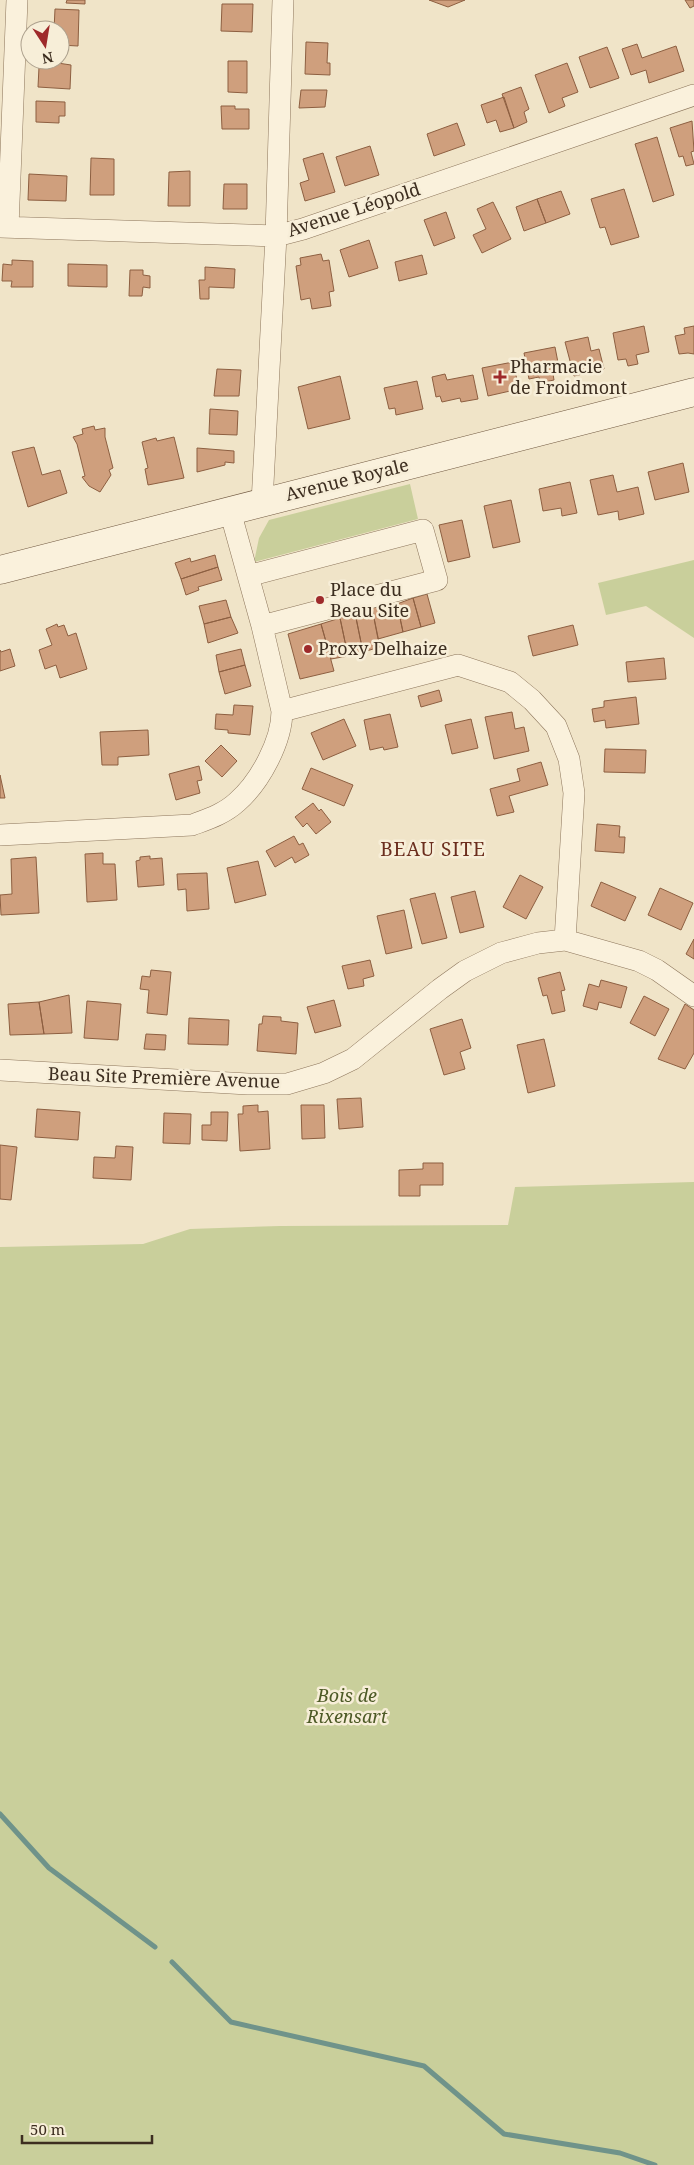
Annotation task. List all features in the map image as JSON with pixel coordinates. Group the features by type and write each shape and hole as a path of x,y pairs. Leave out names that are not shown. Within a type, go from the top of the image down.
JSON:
{"street":[{"path":"4,227 18,0"},
{"path":"262,503 276,236 283,0"},
{"name":"Avenue Léopold","path":"4,227 276,236 312,226 694,95"},
{"name":"Avenue Royale","path":"0,570 694,392"},
{"path":"0,836 174,827 192,824 218,815 237,802 259,778 272,752 282,720 282,711 262,626 230,511"},
{"path":"248,576 423,530 437,580 262,626"},
{"path":"282,711 458,665 510,682 532,700 556,726 569,759 574,793 565,940"},
{"name":"Beau Site Première Avenue","path":"0,1070 248,1084 287,1084 324,1073 353,1059 440,989 501,952 538,943 565,940 639,961 657,970 694,996"}],"green space":[{"path":"410,484 418,519 254,562 259,538 269,520"},
{"path":"694,560 694,638 646,606 606,615 598,583"},
{"name":"Bois de Rixensart","path":"694,1182 694,2165 0,2165 0,1247 143,1244 190,1229 280,1226 508,1225 515,1187"}],"building":[{"path":"67,0 85,0 85,4 66,3"},
{"path":"429,0 465,0 448,7"},
{"path":"685,0 694,0 694,6 690,8"},
{"path":"222,4 253,4 252,32 221,31"},
{"path":"55,9 79,10 78,46 70,46 70,20 54,20"},
{"path":"306,42 328,43 327,63 330,63 330,75 305,74"},
{"path":"637,44 642,58 676,46 684,71 649,83 646,70 631,75 622,49"},
{"path":"607,47 619,78 590,88 579,57"},
{"path":"228,61 247,61 247,93 228,92"},
{"path":"567,63 578,92 562,98 565,106 549,113 535,75"},
{"path":"71,65 70,89 38,87 39,70 70,70"},
{"path":"521,87 529,109 524,112 527,122 514,128 502,94"},
{"path":"301,90 327,90 325,107 299,108"},
{"path":"504,97 514,128 500,132 496,120 487,123 481,105"},
{"path":"36,101 65,102 65,116 59,116 59,123 36,122"},
{"path":"221,106 249,109 249,129 222,129"},
{"path":"692,121 694,151 691,152 694,164 686,166 683,156 679,157 670,128"},
{"path":"457,123 465,145 434,156 427,134"},
{"path":"657,137 674,195 653,202 635,144"},
{"path":"370,146 379,175 345,186 336,157"},
{"path":"323,153 335,192 305,201 300,183 309,180 303,159"},
{"path":"91,158 114,159 114,195 90,195"},
{"path":"190,171 190,206 168,206 169,172"},
{"path":"29,174 67,176 66,201 28,200"},
{"path":"224,184 247,184 247,209 223,209"},
{"path":"624,189 639,237 611,245 605,227 600,228 591,199"},
{"path":"561,191 570,214 546,223 537,199"},
{"path":"537,199 546,223 524,231 516,207"},
{"path":"493,202 511,239 482,253 473,235 486,229 477,209"},
{"path":"446,212 455,238 434,246 424,220"},
{"path":"369,240 378,268 349,277 340,250"},
{"path":"321,254 323,261 329,260 334,291 329,292 331,306 312,309 310,298 301,300 296,266 301,265 300,258"},
{"path":"422,255 427,274 399,281 395,262"},
{"path":"12,260 33,261 33,287 11,287 12,281 2,281 3,264 12,265"},
{"path":"68,264 107,265 107,287 68,286"},
{"path":"205,267 235,269 234,288 209,287 209,299 200,299 199,280 205,280"},
{"path":"130,270 143,270 143,275 150,276 150,288 143,287 142,296 129,296"},
{"path":"644,326 649,352 636,355 638,364 628,366 626,359 618,360 613,333"},
{"path":"694,326 694,354 679,354 675,336 685,334 684,328"},
{"path":"588,337 591,351 599,349 604,369 574,376 565,342"},
{"path":"555,347 560,373 553,374 554,380 540,383 539,377 529,379 524,353"},
{"path":"513,362 519,389 488,396 482,368"},
{"path":"217,369 241,370 239,396 214,396"},
{"path":"445,374 447,380 473,375 478,399 461,402 460,398 442,402 440,396 436,397 432,377"},
{"path":"340,376 350,419 308,429 298,387"},
{"path":"417,381 423,409 396,415 395,408 389,409 384,388"},
{"path":"210,409 238,411 237,435 209,434"},
{"path":"94,426 95,430 105,428 105,437 113,468 109,470 111,475 100,492 89,486 82,477 85,476 77,444 73,437 83,434 82,429"},
{"path":"174,437 184,478 148,485 145,469 148,468 142,442 156,438 157,441"},
{"path":"34,447 42,475 60,470 67,493 28,507 12,452"},
{"path":"197,448 234,451 234,463 225,462 225,465 197,472"},
{"path":"683,463 689,492 655,500 648,472"},
{"path":"613,475 617,492 638,487 644,514 619,520 618,511 598,515 590,480"},
{"path":"570,482 577,513 562,516 561,508 543,511 539,489"},
{"path":"511,500 520,542 493,548 484,506"},
{"path":"462,520 470,557 448,562 439,525"},
{"path":"215,555 218,567 181,579 175,563 190,558 191,562"},
{"path":"218,567 222,580 198,587 199,590 186,595 181,579"},
{"path":"427,594 435,623 421,627 413,598"},
{"path":"413,598 421,627 403,632 397,604"},
{"path":"226,600 231,617 204,624 199,606"},
{"path":"397,604 403,632 378,639 372,608"},
{"path":"372,608 380,647 363,652 355,613"},
{"path":"355,613 363,652 348,656 340,618"},
{"path":"231,617 238,633 208,643 204,624"},
{"path":"340,618 348,656 331,659 321,624"},
{"path":"57,624 58,627 64,625 68,636 76,633 87,669 60,678 56,665 45,669 39,650 52,645 46,629"},
{"path":"321,624 334,671 300,679 288,634"},
{"path":"573,625 578,645 533,656 528,636"},
{"path":"10,649 15,666 0,671 0,650 1,652"},
{"path":"241,649 245,665 219,672 216,655"},
{"path":"664,658 666,679 628,682 626,662"},
{"path":"245,665 251,686 225,694 219,672"},
{"path":"439,690 442,701 421,707 418,696"},
{"path":"636,697 639,724 606,728 605,720 594,722 592,709 604,707 604,701"},
{"path":"234,705 253,706 250,735 228,733 228,730 215,729 216,714 233,715"},
{"path":"512,712 515,729 524,727 529,751 494,759 485,717"},
{"path":"390,714 398,747 384,750 383,747 370,750 364,720"},
{"path":"344,719 356,746 323,760 311,733"},
{"path":"471,719 478,748 452,754 445,725"},
{"path":"148,730 149,755 118,757 118,765 102,765 100,732"},
{"path":"221,745 237,761 222,777 205,761"},
{"path":"605,749 646,750 645,773 604,772"},
{"path":"541,762 548,785 509,796 514,812 497,816 490,789 520,781 517,769"},
{"path":"199,766 202,780 197,781 200,793 176,800 169,774"},
{"path":"311,768 353,785 344,806 302,789"},
{"path":"0,775 5,798 0,798"},
{"path":"313,803 319,811 321,809 331,822 316,834 307,823 303,827 295,817"},
{"path":"597,824 620,826 619,837 625,837 624,853 595,851"},
{"path":"294,836 299,845 303,843 309,855 295,863 292,857 275,867 266,851"},
{"path":"103,853 103,864 115,864 117,900 87,902 85,854"},
{"path":"150,856 150,859 162,858 164,885 138,887 136,861 140,860 140,857"},
{"path":"36,857 39,913 1,915 0,895 12,894 11,859"},
{"path":"258,861 266,895 235,903 227,868"},
{"path":"207,873 209,909 187,911 186,889 178,890 177,874"},
{"path":"520,875 543,887 526,919 503,907"},
{"path":"601,882 636,897 625,921 591,906"},
{"path":"660,888 693,903 681,930 648,915"},
{"path":"475,891 484,927 460,933 451,897"},
{"path":"435,893 447,938 422,944 410,899"},
{"path":"404,910 412,948 386,954 377,916"},
{"path":"694,939 694,959 686,954"},
{"path":"370,960 374,976 363,979 364,986 348,989 342,966"},
{"path":"151,970 171,972 167,1015 147,1013 149,990 140,989 142,976 150,977"},
{"path":"560,972 565,990 561,991 565,1011 552,1014 547,995 543,996 538,978"},
{"path":"601,980 627,987 621,1008 599,1002 597,1010 583,1006 589,984 599,987"},
{"path":"69,995 72,1033 44,1034 39,1002"},
{"path":"644,996 669,1009 655,1036 630,1023"},
{"path":"334,1000 341,1026 315,1033 307,1007"},
{"path":"87,1001 121,1004 118,1040 84,1038"},
{"path":"39,1002 44,1034 10,1035 8,1004"},
{"path":"685,1004 694,1010 694,1053 685,1069 658,1059"},
{"path":"263,1016 281,1017 281,1021 298,1023 296,1054 257,1051 259,1024 262,1024"},
{"path":"189,1018 229,1020 228,1045 188,1044"},
{"path":"462,1019 471,1048 460,1052 465,1069 444,1075 430,1029"},
{"path":"146,1034 166,1035 165,1050 144,1049"},
{"path":"544,1039 555,1086 528,1093 517,1045"},
{"path":"361,1098 363,1127 339,1129 337,1099"},
{"path":"258,1105 258,1112 268,1111 270,1149 240,1151 238,1114 243,1114 243,1106"},
{"path":"301,1105 324,1105 325,1138 302,1139"},
{"path":"37,1109 80,1112 78,1140 35,1137"},
{"path":"211,1112 228,1112 227,1141 202,1140 202,1125 211,1125"},
{"path":"164,1113 191,1114 190,1144 163,1143"},
{"path":"0,1145 17,1147 11,1200 0,1199"},
{"path":"116,1146 133,1147 131,1180 93,1178 94,1157 115,1158"},
{"path":"423,1163 443,1163 443,1185 420,1185 420,1196 399,1196 399,1170 423,1169"}],"waterway":[{"path":"0,1814 49,1868 155,1947"},
{"path":"172,1962 231,2022 424,2066 504,2134 620,2153 655,2165"}],"place":[{"name":"Pharmacie de Froidmont","path":"500,377"},
{"name":"Place du Beau Site","path":"320,600"},
{"name":"Proxy Delhaize","path":"308,649"}],"district":[{"name":"BEAU SITE","path":"433,849"}]}
